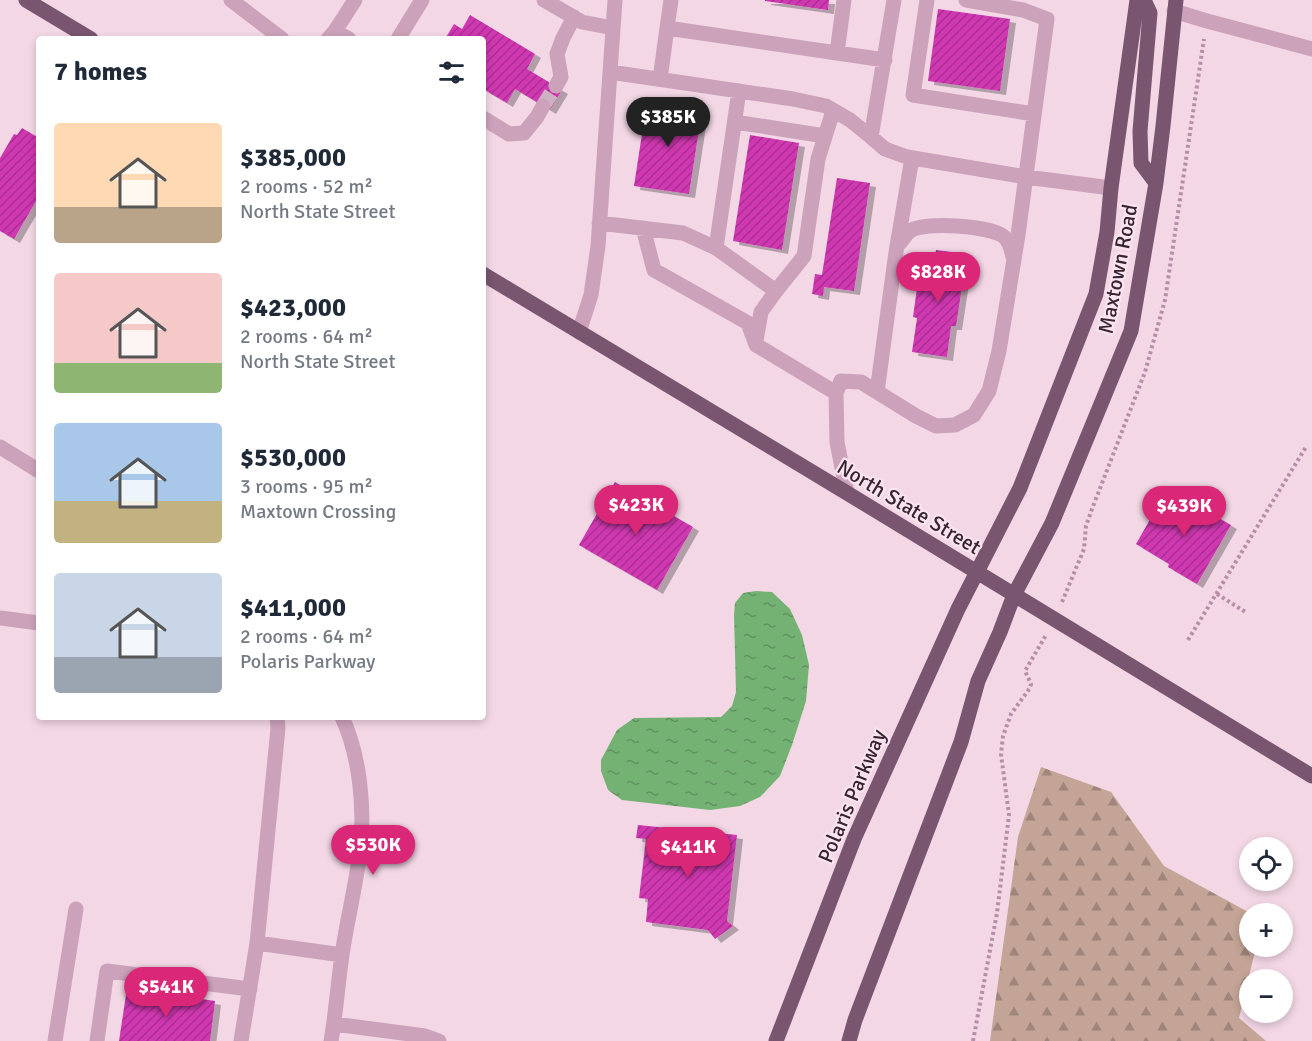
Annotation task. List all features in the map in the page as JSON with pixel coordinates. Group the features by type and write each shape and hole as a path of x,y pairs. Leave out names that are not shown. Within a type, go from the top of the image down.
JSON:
{"main road":[{"path":"26,0 86,36"},
{"name":"Maxtown Road","path":"977,573 1020,488 1096,294 1107,232 1137,0"},
{"path":"1144,0 1150,14 1140,131 1141,163 1156,183"},
{"name":"Maxtown Road","path":"1014,595 1052,523 1131,331 1156,183 1173,4"},
{"name":"North State Street","path":"486,276 1312,776"},
{"name":"Polaris Parkway","path":"776,1041 854,839 958,609 977,573"},
{"path":"849,1041 961,742 978,681 1014,595"}],"street":[{"path":"231,0 278,36"},
{"path":"331,35 355,0"},
{"path":"400,36 422,0"},
{"path":"544,0 582,22 613,28"},
{"path":"579,332 591,296 598,246 615,0"},
{"path":"660,79 671,0"},
{"path":"837,52 844,0"},
{"path":"871,138 894,0"},
{"path":"927,0 913,95 1034,114"},
{"path":"847,493 837,442 836,393 841,381 861,382 936,426 955,425 974,415 989,391 999,351 1026,177 1047,19 1023,9 966,0"},
{"path":"1173,4 1207,21 1312,49"},
{"path":"556,86 561,77 557,54 574,17"},
{"path":"667,28 885,60"},
{"path":"610,72 826,106 850,120 885,149 912,158 1111,188"},
{"path":"716,248 739,91"},
{"path":"486,120 508,134 524,133 543,106"},
{"path":"756,345 761,312 804,256 818,159 833,111"},
{"path":"735,122 825,136"},
{"path":"877,392 912,158"},
{"path":"599,223 683,233 716,248 776,291"},
{"path":"897,247 911,231 930,225 981,229 1002,235 1010,243 1014,260"},
{"path":"643,228 654,270 748,323 756,345 836,393"},
{"path":"0,447 36,469"},
{"path":"0,618 36,623"},
{"path":"241,1041 257,943 277,720"},
{"path":"332,1041 342,955 360,850 361,808 358,771 349,733 343,720"},
{"path":"55,1041 76,909"},
{"path":"257,943 342,955"},
{"path":"97,1041 107,971 250,989"},
{"path":"334,1024 425,1036 439,1041"}],"path":[{"path":"1188,640 1306,447"},
{"path":"1217,594 1247,613"},
{"path":"973,1041 997,913 1009,815 1001,744 1011,714 1030,688 1031,684 1025,671 1055,620"}],"green space":[{"path":"1041,767 1111,792 1164,866 1239,907 1239,957 1254,957 1251,969 1239,969 1239,1023 1245,1023 1266,1041 990,1041 1018,837"}],"water":[{"path":"772,592 790,609 802,635 809,665 806,701 780,776 760,797 740,806 710,810 622,800 608,790 601,771 601,760 617,730 634,718 721,717 732,706 736,692 735,603 743,593"}],"building":[{"path":"765,0 829,0 828,10"},
{"path":"938,9 1010,19 1000,91 928,81"},
{"path":"470,15 535,54 527,69 562,90 550,110 515,89 507,103 486,91 486,36 447,36 454,24 462,29"},
{"path":"647,101 702,110 689,194 634,186"},
{"path":"22,128 36,136 36,201 14,239 0,231 0,158 14,134 17,135"},
{"path":"750,135 799,143 782,250 733,241"},
{"path":"837,178 870,183 854,291 824,287 823,296 812,294 815,274 822,275"},
{"path":"936,250 967,254 956,326 951,326 947,357 912,352 917,318 913,317 920,266 933,267"},
{"path":"615,482 693,527 657,590 579,545"},
{"path":"1177,494 1231,525 1197,584 1136,544 1160,502 1169,508"},
{"path":"638,825 737,835 727,921 733,926 715,939 708,930 646,922 648,899 639,898 646,839 636,838"},
{"path":"127,988 215,1001 210,1041 119,1041"}],"tunnel":[{"path":"543,106 556,86"}]}
